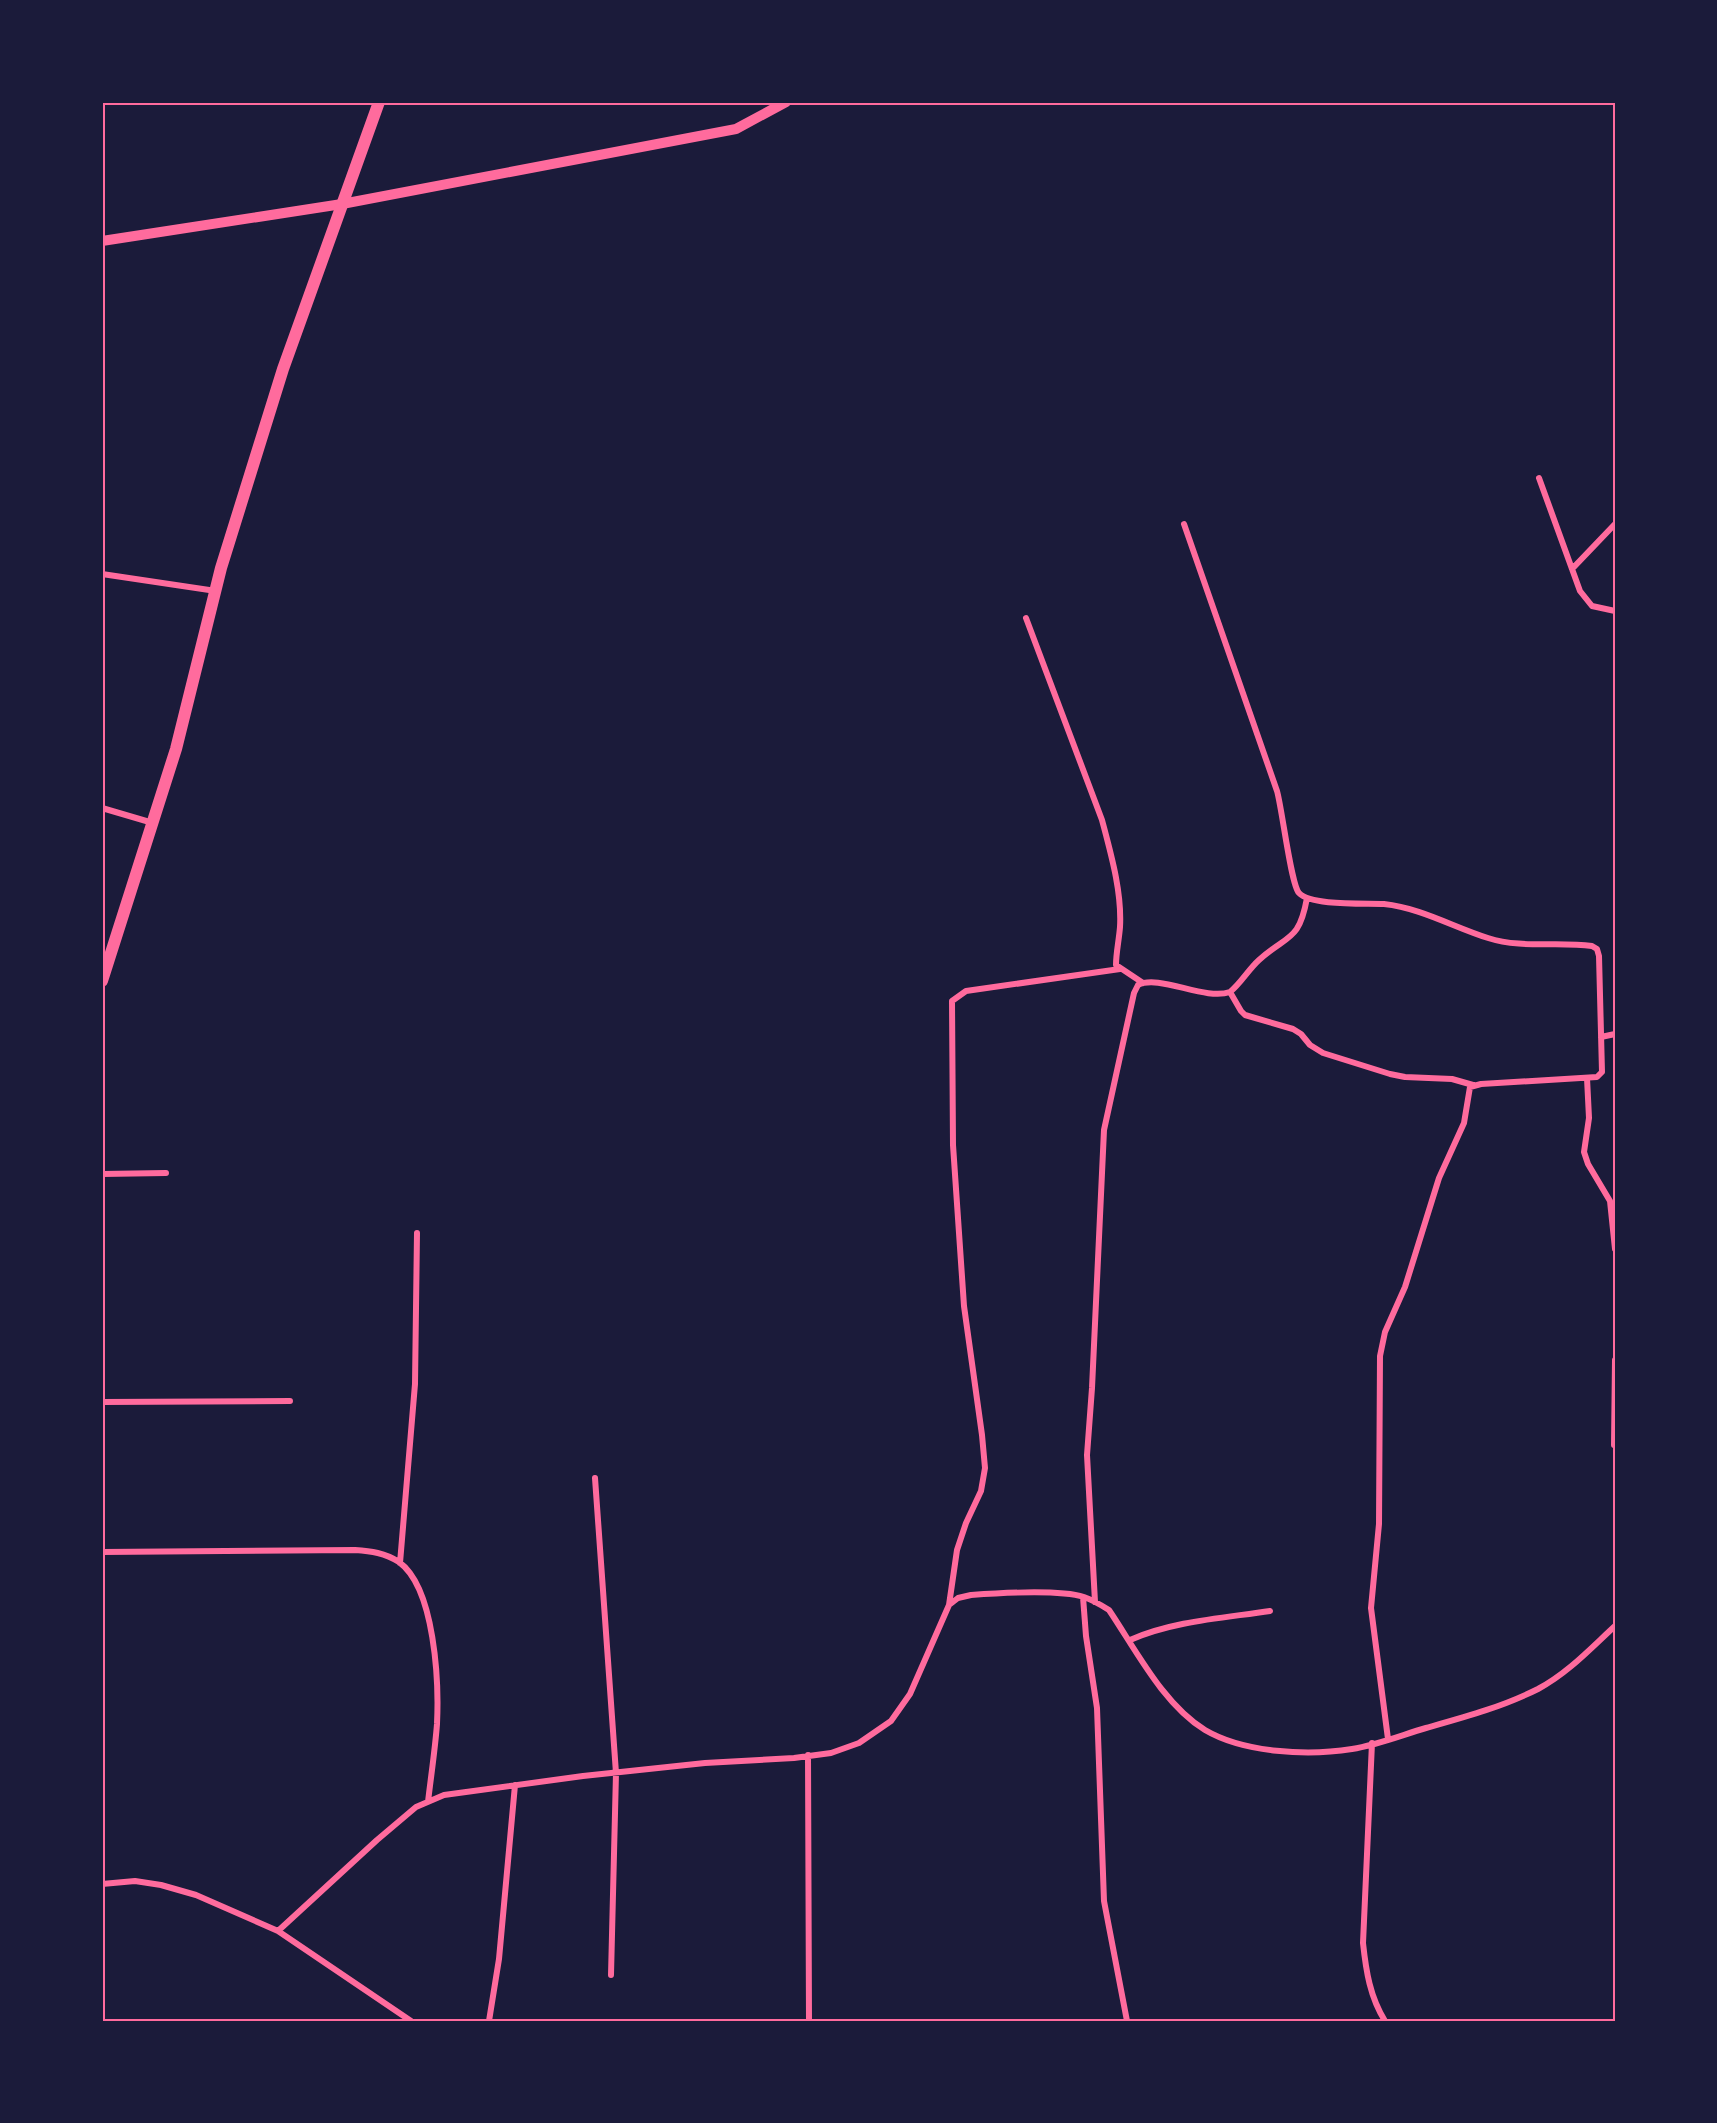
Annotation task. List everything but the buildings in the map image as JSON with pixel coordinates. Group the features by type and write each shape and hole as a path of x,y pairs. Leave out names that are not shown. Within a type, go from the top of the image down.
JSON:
{"main road":[{"path":"103,978 176,749 216,591 283,369 379,102"}],"street":[{"path":"102,241 342,204 736,129 786,102"},
{"path":"1539,478 1586,600 1592,606 1615,611"},
{"path":"1184,524 1277,791 1296,888 1300,894 1307,898 1387,904 1410,909 1489,939 1513,943 1595,947 1599,956 1602,1072 1599,1076 1587,1078 1473,1085 1452,1079 1398,1076 1323,1053 1310,1045 1293,1029 1245,1016 1230,992"},
{"path":"1572,568 1615,524"},
{"path":"102,574 216,591"},
{"path":"1026,618 1102,820 1107,839 1119,909 1120,927 1116,964 1143,983"},
{"path":"102,808 153,823"},
{"path":"1095,1602 1087,1455 1104,1130 1134,993 1138,986 1149,982 1215,994 1230,992 1259,960 1296,932 1304,915 1307,898"},
{"path":"278,1931 377,1840 417,1808 444,1795 616,1773 831,1753 859,1743 891,1721 910,1694 949,1605 957,1550 966,1523 981,1491 985,1468 963,1306 953,1145 952,1001 966,991 1120,969"},
{"path":"1601,1037 1615,1034"},
{"path":"1587,1078 1589,1118 1584,1152 1588,1164 1610,1201 1615,1249"},
{"path":"1389,1739 1371,1608 1379,1524 1380,1356 1385,1332 1405,1287 1439,1178 1464,1123 1468,1090 1473,1085"},
{"path":"102,1174 166,1173"},
{"path":"400,1563 415,1384 417,1233"},
{"path":"1614,1445 1615,1360"},
{"path":"102,1402 290,1401"},
{"path":"595,1478 616,1773 611,1974"},
{"path":"102,1552 355,1550 374,1551 400,1563 411,1574 422,1592 431,1629 437,1704 428,1802"},
{"path":"949,1605 958,1598 970,1595 1043,1594 1083,1597 1095,1602 1109,1610 1164,1691 1184,1714 1205,1730 1254,1747 1298,1752 1352,1749 1484,1712 1539,1688 1572,1666 1615,1626"},
{"path":"1083,1597 1086,1636 1097,1708 1104,1901 1127,2021"},
{"path":"1130,1640 1168,1627 1270,1611"},
{"path":"1372,1743 1364,1943 1366,1972 1372,1995 1385,2021"},
{"path":"808,1755 809,2021"},
{"path":"489,2021 499,1959 515,1785"},
{"path":"102,1884 135,1881 160,1885 196,1895 278,1931 411,2021"}]}
